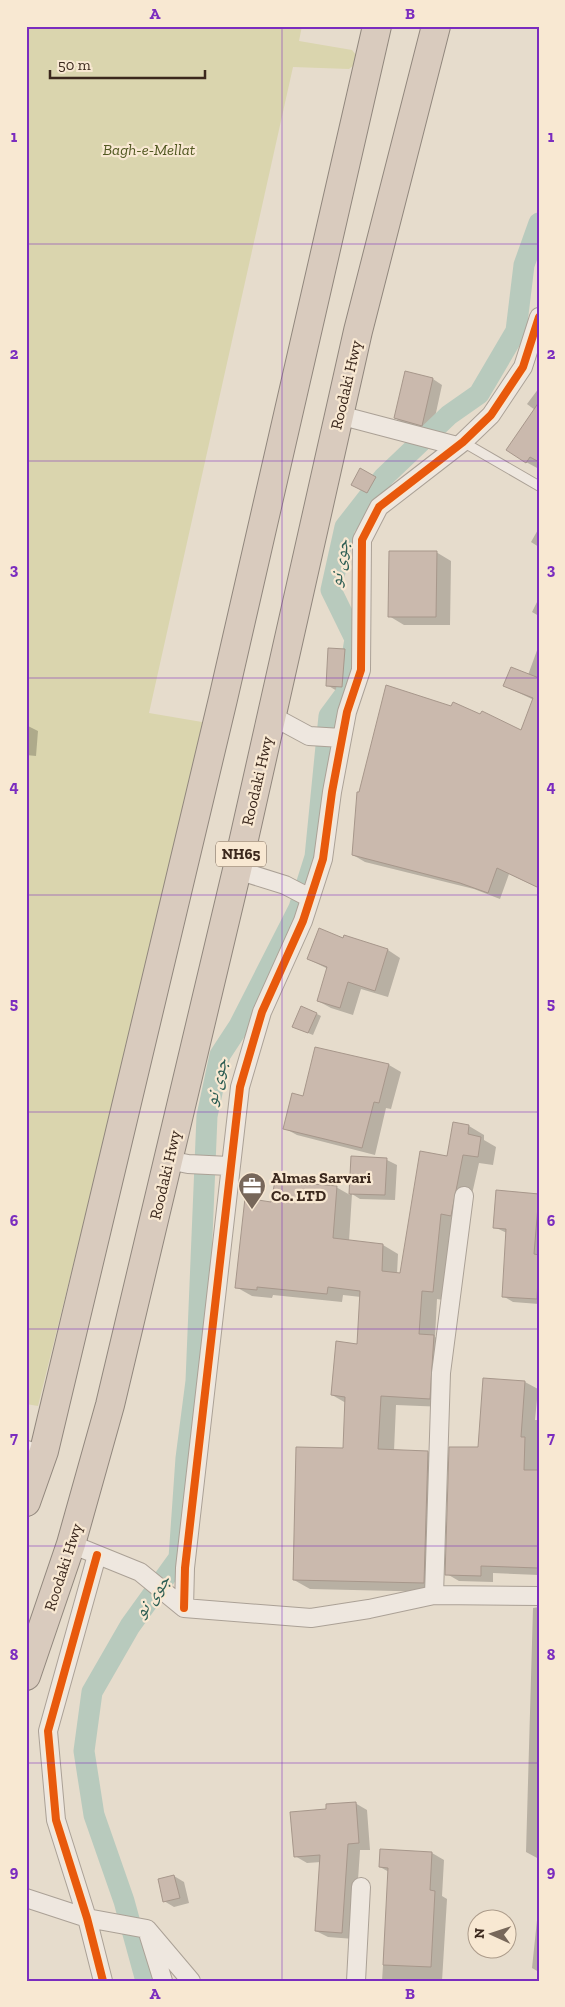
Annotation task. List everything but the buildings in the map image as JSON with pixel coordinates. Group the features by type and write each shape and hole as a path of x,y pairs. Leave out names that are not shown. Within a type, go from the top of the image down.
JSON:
{"highway":[{"path":"26,1502 35,1448 221,708 377,26"},
{"name":"Roodaki Hwy","path":"26,1676 71,1544 178,1162 237,870 358,331 436,26"}],"street":[{"path":"184,1608 185,1568 221,1166 240,1087 262,1012 303,921 308,897 324,859 336,738 361,670 362,540 379,507 460,444 491,414 523,367 539,317"},
{"path":"339,415 436,442 460,444"},
{"path":"272,716 309,736 336,738"},
{"path":"237,870 285,885 308,897"},
{"path":"178,1162 221,1166"},
{"path":"434,1595 441,1373 464,1196"},
{"path":"71,1544 140,1572 184,1608 311,1618 369,1609 434,1595 539,1596"},
{"path":"97,1555 48,1731 56,1820 87,1918 103,1981"},
{"path":"356,1981 361,1887"},
{"path":"26,1898 87,1918 147,1929 191,1981"},
{"path":"147,1929 163,1981"}],"lane":[{"path":"460,444 539,486"}],"green space":[{"name":"Bagh-e-Mellat","path":"26,26 302,26 299,41 352,50 360,60 349,69 293,67 149,713 208,723 38,1406 26,1404"}],"waterway":[{"name":"جوی نو","path":"146,1981 124,1901 94,1815 84,1751 92,1692 130,1626 179,1558 186,1458 196,1381 207,1116 220,1055 239,1026 299,908 315,857 329,716 346,693 355,639 331,590 345,527 384,477 449,415 479,394 516,331 524,265 539,223"}],"cycle path":[{"path":"184,1608 185,1568 240,1087 262,1012 303,921 323,859 332,792 347,712 361,670 362,540 379,507 463,442 491,415 523,367 539,317"},
{"path":"97,1555 48,1731 56,1820 87,1918 103,1981"}],"place":[{"name":"Almas Sarvari Co. LTD","path":"252,1210"}]}
